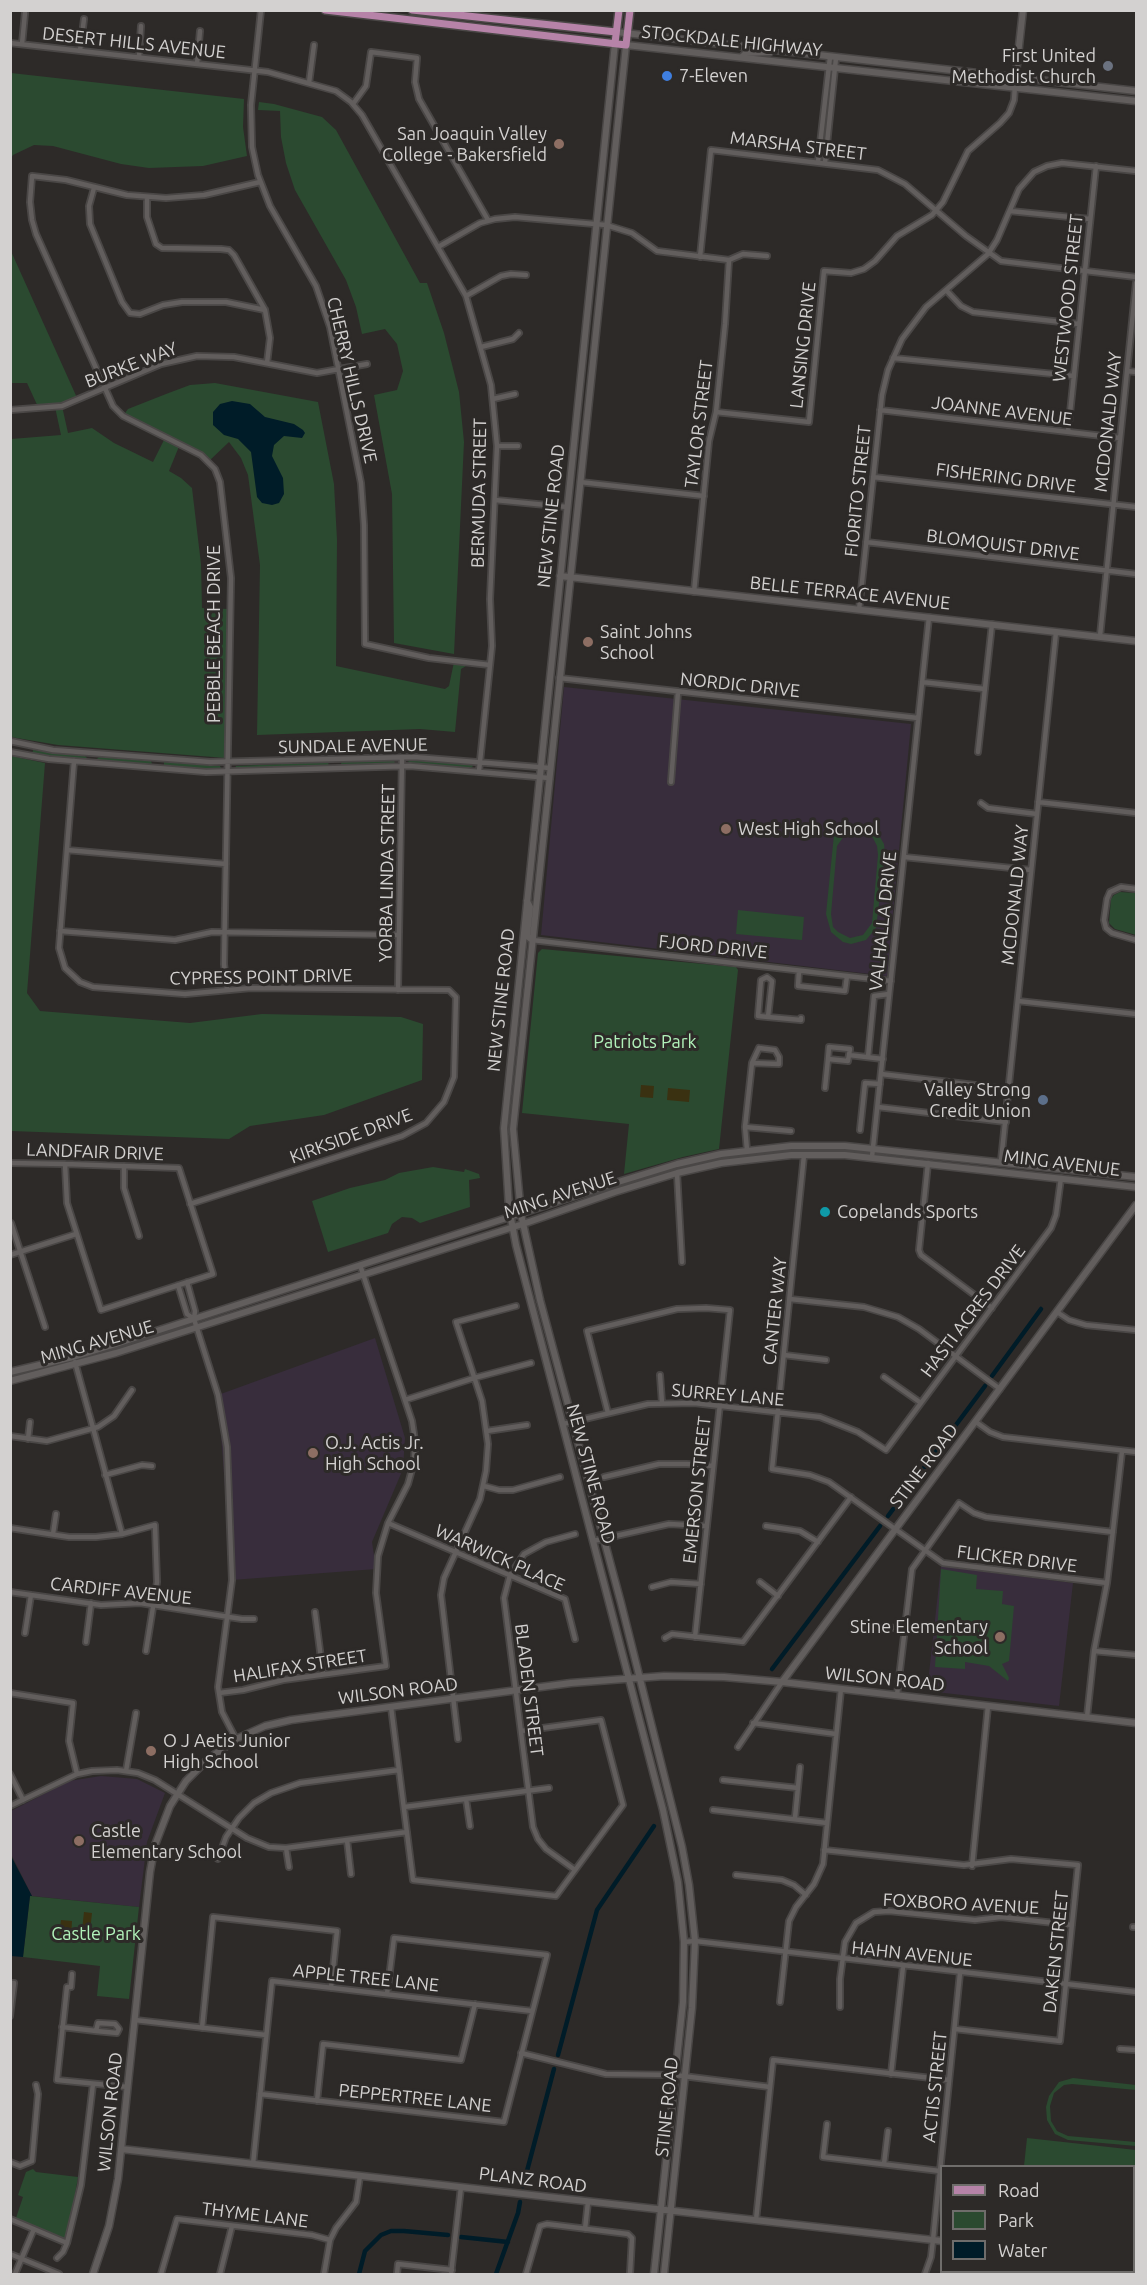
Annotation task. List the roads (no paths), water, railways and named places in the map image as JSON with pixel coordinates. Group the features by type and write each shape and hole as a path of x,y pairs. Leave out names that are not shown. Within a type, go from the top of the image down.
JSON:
{"main road":[{"name":"STOCKDALE HIGHWAY","path":"326,10 832,67 1137,91"},
{"name":"STOCKDALE HIGHWAY","path":"412,10 833,57 1137,100"},
{"path":"615,43 619,10"},
{"path":"626,45 630,10"},
{"path":"1015,82 1023,10"},
{"name":"NEW STINE ROAD","path":"615,43 504,1115 505,1154 513,1227 671,1845 678,1882 684,1942"},
{"name":"NEW STINE ROAD","path":"626,45 513,1116 516,1171 523,1224 540,1300 604,1539 682,1847 695,1941"},
{"path":"742,57 746,53 768,53 773,50"},
{"path":"606,126 617,128"},
{"name":"BELLE TERRACE AVENUE","path":"560,576 1137,641"},
{"path":"527,900 530,907 527,936 532,940"},
{"path":"522,946 526,951 526,966 529,973"},
{"path":"775,1156 795,1151 801,1146"},
{"name":"MING AVENUE","path":"10,1372 73,1357 661,1169 721,1154 801,1146 873,1148 1137,1177"},
{"path":"804,1155 811,1149 834,1146"},
{"path":"677,1173 682,1167 721,1154"},
{"name":"MING AVENUE","path":"10,1381 76,1365 677,1173 721,1164 775,1156 872,1157 1137,1186"},
{"path":"958,1166 991,1165 1001,1161"},
{"path":"1001,1171 1007,1167 1035,1166"},
{"name":"STINE ROAD","path":"782,1682 1137,1205"},
{"name":"WILSON ROAD","path":"93,2274 114,2203 155,1845 164,1819 178,1793 202,1764 236,1739 258,1728 284,1721 516,1690 639,1677 724,1677 782,1682 1137,1723"},
{"name":"STINE ROAD","path":"664,2274 692,2008 695,1941"},
{"name":"STINE ROAD","path":"654,2274 683,1998 684,1942"},
{"name":"PLANZ ROAD","path":"121,2149 940,2241"}],"street":[{"name":"CHERRY HILLS DRIVE","path":"261,10 251,133 260,182 270,206 319,293 330,327 363,504 364,644 429,658 490,665"},
{"path":"22,44 24,13"},
{"path":"80,51 84,20"},
{"path":"139,57 141,26"},
{"path":"197,64 200,32"},
{"name":"DESERT HILLS AVENUE","path":"10,43 255,70"},
{"path":"309,82 314,45"},
{"path":"353,104 366,86 371,52 417,58 415,82 419,99 488,220"},
{"path":"825,162 833,57"},
{"path":"818,162 832,67"},
{"name":"BERMUDA STREET","path":"255,70 309,82 336,91 353,104 466,296 493,399 497,446 490,598 492,646 479,771"},
{"path":"937,210 968,151 1009,113 1014,100 1015,82"},
{"name":"MARSHA STREET","path":"700,257 711,150 867,167 887,173 905,184 988,254 1007,263 1137,277"},
{"path":"988,254 997,240 1023,183 1040,168 1062,163 1137,171"},
{"name":"WESTWOOD STREET","path":"1068,432 1095,166"},
{"name":"PEBBLE BEACH DRIVE","path":"94,188 66,180 32,176 30,202 34,229 109,401 118,411 201,455 211,464 218,476 229,545 231,578 225,932 227,990"},
{"path":"260,182 204,195 147,197 94,188 89,206 90,224 122,302 130,313 140,314 163,305 182,303 226,302 265,309"},
{"path":"147,197 147,217 156,244 168,249 229,250 234,255 265,309 270,338 267,363"},
{"name":"LANSING DRIVE","path":"716,412 809,422 825,271 851,273 864,269 875,261 897,236 937,210"},
{"path":"1010,211 1090,219"},
{"path":"438,247 488,220 515,217 606,225 632,233 657,251 729,260 743,254 767,256"},
{"name":"FIORITO STREET","path":"859,610 880,410 885,381 893,358 917,318 988,254"},
{"name":"TAYLOR STREET","path":"694,592 710,441 716,412 729,260"},
{"path":"466,296 501,276 526,275"},
{"name":"MCDONALD WAY","path":"1100,636 1137,283"},
{"path":"946,290 961,306 973,312 1079,324"},
{"path":"481,347 513,339 519,333"},
{"name":"BURKE WAY","path":"10,410 62,406 161,364 185,357 222,355 309,372 339,370 367,364"},
{"path":"893,358 1074,376"},
{"path":"1127,371 1137,372"},
{"path":"493,399 515,394"},
{"name":"JOANNE AVENUE","path":"880,410 1120,438"},
{"path":"497,446 518,446"},
{"name":"FISHERING DRIVE","path":"873,477 1137,507"},
{"path":"580,482 704,496"},
{"path":"495,500 567,507"},
{"name":"BLOMQUIST DRIVE","path":"866,542 1137,574"},
{"name":"VALHALLA DRIVE","path":"872,1157 929,616"},
{"path":"978,752 992,624"},
{"name":"MCDONALD WAY","path":"1001,1161 1056,632"},
{"name":"NORDIC DRIVE","path":"560,678 918,718"},
{"path":"922,682 985,689"},
{"path":"671,782 678,692"},
{"name":"SUNDALE AVENUE","path":"10,741 92,753 227,763 402,757 550,768"},
{"path":"25,755 26,745"},
{"name":"SUNDALE AVENUE","path":"10,752 92,763 228,772 402,766 549,778"},
{"path":"92,753 92,763"},
{"name":"YORBA LINDA STREET","path":"398,990 402,757"},
{"path":"156,768 157,758"},
{"path":"74,761 60,931 175,940 190,939 205,933 225,932 399,936"},
{"path":"1038,802 1137,813"},
{"path":"981,803 988,808 1037,814"},
{"path":"67,850 226,864"},
{"path":"904,857 1031,870"},
{"path":"1137,889 1121,887 1110,892 1104,920 1106,928 1112,933 1137,940"},
{"name":"CYPRESS POINT DRIVE","path":"60,931 60,955 69,973 80,982 93,987 186,994 251,987 449,990 456,996"},
{"name":"FJORD DRIVE","path":"532,940 891,981"},
{"path":"767,977 768,967"},
{"path":"799,971 798,986 845,991 847,976"},
{"path":"767,977 772,981 768,1017"},
{"path":"767,977 761,980 758,1016 801,1020 801,1018"},
{"path":"868,1057 874,996 889,994"},
{"name":"KIRKSIDE DRIVE","path":"190,1204 402,1136 426,1123 444,1102 454,1077 456,996"},
{"path":"1018,1001 1137,1014"},
{"path":"825,1088 829,1047 850,1049 848,1062 828,1059"},
{"path":"747,1150 745,1127 752,1063 757,1050 762,1048 775,1050 780,1063 778,1065 752,1063"},
{"path":"849,1055 883,1059"},
{"path":"881,1074 1009,1089"},
{"path":"860,1130 865,1083 880,1084"},
{"path":"878,1107 1006,1122"},
{"path":"745,1127 791,1131"},
{"name":"CANTER WAY","path":"772,1470 804,1155"},
{"name":"LANDFAIR DRIVE","path":"10,1163 179,1168 190,1204"},
{"path":"928,1163 921,1255 992,1308"},
{"path":"65,1164 65,1193 101,1310 213,1274 190,1204"},
{"path":"124,1166 124,1188 139,1236"},
{"path":"677,1173 681,1262"},
{"name":"HASTI ACRES DRIVE","path":"886,1450 1051,1228 1056,1214 1061,1178"},
{"path":"11,1223 45,1327"},
{"path":"10,1255 76,1234"},
{"path":"360,1265 414,1430 414,1462 408,1484 388,1523"},
{"path":"187,1282 195,1311 194,1319 215,1384 227,1447 232,1560 219,1693 222,1712 236,1739"},
{"path":"178,1285 187,1314 194,1319"},
{"path":"790,1299 864,1307 886,1312 919,1329 1000,1389"},
{"path":"458,1739 441,1595 444,1578 475,1513 484,1486 488,1459 485,1413 456,1322 516,1306"},
{"name":"EMERSON STREET","path":"608,1413 587,1330 677,1309 730,1310 696,1637"},
{"path":"1057,1312 1069,1320 1086,1325 1137,1330"},
{"path":"784,1355 826,1360"},
{"path":"73,1357 122,1534"},
{"path":"405,1400 531,1363"},
{"path":"660,1375 662,1403"},
{"path":"884,1377 921,1403"},
{"path":"10,1436 54,1440 93,1429 109,1421 132,1390"},
{"name":"SURREY LANE","path":"562,1424 662,1403 720,1406 810,1415 833,1421 858,1432 886,1450"},
{"path":"28,1438 30,1422"},
{"path":"975,1422 1003,1437 1137,1452"},
{"path":"487,1431 527,1425"},
{"path":"1087,1717 1094,1651 1107,1583 1122,1451"},
{"path":"604,1477 658,1464 713,1466"},
{"path":"105,1475 142,1465 152,1466"},
{"name":"FLICKER DRIVE","path":"772,1470 820,1478 852,1497 936,1559 951,1565 1107,1583"},
{"path":"484,1486 499,1490 513,1490 560,1477"},
{"path":"665,1638 672,1634 743,1642 852,1497"},
{"path":"897,1695 910,1576 915,1562 959,1503 974,1513 986,1517 1113,1532"},
{"path":"53,1534 56,1514"},
{"name":"WARWICK PLACE","path":"388,1523 565,1599 575,1639"},
{"name":"HALIFAX STREET","path":"219,1693 243,1690 283,1680 386,1666 376,1581 378,1556 388,1523"},
{"path":"593,1541 669,1524 707,1526"},
{"path":"10,1528 81,1538 122,1534 155,1525 157,1582 146,1650"},
{"path":"766,1526 800,1531 818,1542"},
{"name":"BLADEN STREET","path":"575,1534 531,1549 510,1575 505,1590 533,1827 538,1839 546,1849 575,1870"},
{"path":"652,1587 678,1582 701,1584"},
{"path":"760,1582 778,1596"},
{"name":"CARDIFF AVENUE","path":"10,1592 91,1603 153,1605 254,1619"},
{"path":"26,1633 31,1595"},
{"path":"86,1642 91,1603"},
{"path":"315,1612 323,1674"},
{"path":"876,1626 904,1629"},
{"path":"1094,1651 1137,1655"},
{"name":"STINE ROAD","path":"738,1747 782,1682"},
{"path":"780,2002 792,1914 818,1878 824,1850 841,1689"},
{"path":"10,1693 73,1702 69,1741 77,1774"},
{"path":"824,1850 972,1866 988,1706"},
{"path":"391,1707 413,1880 556,1896 623,1805 601,1720 521,1731"},
{"path":"126,1771 136,1713"},
{"path":"753,1723 836,1734"},
{"path":"795,1818 800,1767"},
{"path":"10,1806 77,1774 105,1770 126,1771 155,1780 261,1845 286,1848 407,1832"},
{"path":"218,1859 231,1828 254,1803 281,1788 300,1783 399,1770"},
{"path":"10,1774 23,1800"},
{"path":"723,1780 798,1788"},
{"path":"404,1807 549,1788"},
{"path":"466,1799 470,1826"},
{"path":"713,1810 827,1823"},
{"path":"347,1840 351,1874"},
{"path":"286,1848 289,1867"},
{"name":"DAKEN STREET","path":"955,2030 1060,2041 1078,1865 1011,1859 972,1866"},
{"path":"736,1875 782,1880 806,1894"},
{"name":"FOXBORO AVENUE","path":"840,2007 845,1942 851,1929 861,1919 881,1911 975,1920 1001,1917 1072,1925"},
{"path":"202,2028 213,1917 337,1931 331,1988"},
{"name":"PEPPERTREE LANE","path":"260,2094 504,2122 547,1955 394,1938 387,1994"},
{"name":"HAHN AVENUE","path":"684,1942 695,1941 842,1960 1137,1992"},
{"path":"891,2074 903,1966"},
{"name":"ACTIS STREET","path":"941,2165 960,1973"},
{"path":"72,1974 70,1987 66,1987 57,2080 128,2087"},
{"name":"APPLE TREE LANE","path":"253,2164 272,1981 532,2011"},
{"path":"10,2016 12,1983"},
{"path":"317,2100 323,2044 461,2060 475,2004"},
{"path":"135,2020 266,2035"},
{"path":"62,2027 96,2031 117,2033 119,2029 115,2024 98,2023 96,2031"},
{"path":"1120,2049 1137,2050"},
{"path":"521,2053 606,2074 675,2075 770,2087"},
{"path":"756,2220 773,2060 949,2080"},
{"path":"57,2258 63,2253 67,2243 81,2186 93,2084"},
{"path":"10,2162 20,2166 32,2161 38,2094 36,2085"},
{"path":"826,2124 823,2157 940,2171"},
{"path":"884,2164 888,2131"},
{"name":"ACTIS STREET","path":"925,2274 931,2257 940,2171"},
{"path":"324,2274 330,2240 336,2228 356,2202 360,2176"},
{"path":"397,2274 398,2264 452,2272 461,2187"},
{"path":"585,2229 588,2202"},
{"path":"10,2219 67,2243"},
{"name":"THYME LANE","path":"161,2274 177,2219 312,2235 330,2240"},
{"path":"526,2274 540,2226 547,2224 628,2234 632,2238 630,2274"},
{"path":"220,2274 232,2226"},
{"path":"15,2274 34,2229"},
{"path":"10,2254 59,2274"}],"water":[{"path":"232,401 250,404 265,417 294,424 305,433 302,438 284,436 274,445 272,456 283,478 284,494 279,503 272,505 262,503 257,497 251,452 238,439 224,435 213,425 213,412 220,404"},
{"path":"10,1854 32,1896 30,1896 23,1957 11,1956"}],"waterway":[{"path":"992,1376 1041,1309"},
{"path":"888,1516 985,1386"},
{"path":"772,1669 880,1526"},
{"path":"558,2055 597,1910 654,1826"},
{"path":"523,2186 554,2069"},
{"path":"496,2274 520,2202"},
{"path":"359,2274 365,2251 381,2235 391,2231 448,2235"},
{"path":"461,2237 508,2242"}],"place":[{"name":"First United Methodist Church","path":"1108,66"},
{"name":"7-Eleven","path":"667,76"},
{"name":"San Joaquin Valley College - Bakersfield","path":"559,144"},
{"name":"Saint Johns School","path":"588,642"},
{"name":"West High School","path":"726,829"},
{"name":"Valley Strong Credit Union","path":"1043,1100"},
{"name":"Copelands Sports","path":"825,1212"},
{"name":"O.J. Actis Jr. High School","path":"313,1453"},
{"name":"Stine Elementary School","path":"1000,1637"},
{"name":"O J Aetis Junior High School","path":"151,1751"},
{"name":"Castle Elementary School","path":"79,1841"}],"park label":[{"name":"Patriots Park","path":"645,1042"},
{"name":"Castle Park","path":"96,1934"}]}
